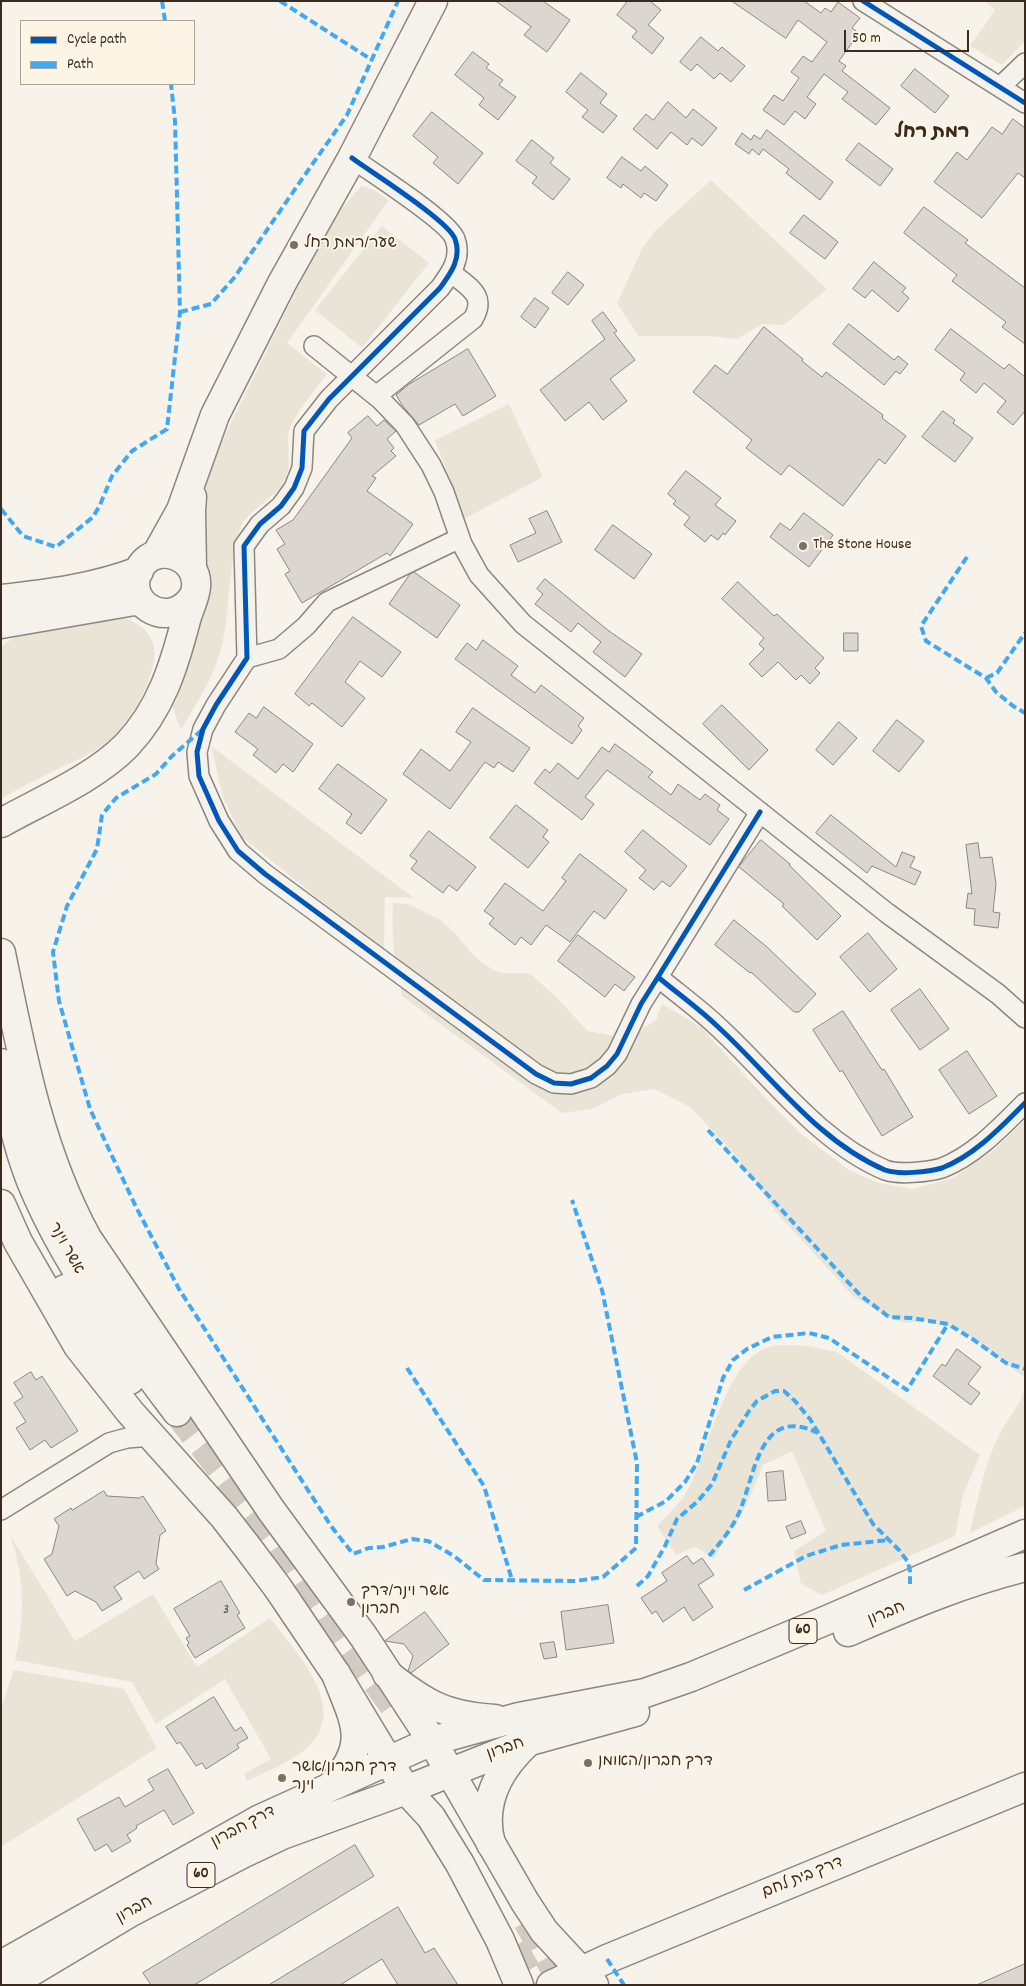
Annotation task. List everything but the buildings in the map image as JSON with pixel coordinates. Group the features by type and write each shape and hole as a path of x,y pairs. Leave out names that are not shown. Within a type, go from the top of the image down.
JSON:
{"main road":[{"path":"168,680 166,647 136,585 147,563 181,510 195,476 215,415 282,284 352,158 433,1"},
{"path":"9,818 103,766 125,747 151,715 168,680 196,587 192,568 191,511 195,476"},
{"path":"10,606 94,585 172,554 180,557 192,568"},
{"path":"10,606 147,606 172,613 180,610 193,597"},
{"path":"1,638 10,606"},
{"path":"1,953 35,1106 53,1166 72,1210 96,1252 238,1462 364,1637 432,1742 544,1931 581,1980"},
{"name":"אשר וינר","path":"1,1063 20,1148 30,1179 46,1216 65,1253 103,1312 164,1424"},
{"name":"אשר וינר","path":"1,1147 26,1217 49,1263 95,1336 164,1424"},
{"path":"1,1204 18,1242 78,1346 111,1390 164,1424 224,1517 278,1588 336,1674 406,1790 431,1817 460,1864 500,1940 519,1985"},
{"name":"חברון","path":"8,1985 131,1912 262,1844 450,1772 525,1729 645,1693 691,1677 1025,1534"},
{"name":"חברון","path":"332,1785 432,1742 525,1729 698,1693 956,1587 985,1576 1025,1566"},
{"path":"332,1785 347,1767 356,1741 353,1720 336,1674"},
{"path":"387,1674 417,1698 440,1709 478,1718 496,1719 525,1729 492,1794 487,1825 491,1844"},
{"name":"דרך חברון","path":"1,1965 232,1833 332,1785"},
{"name":"דרך בית לחם","path":"551,1985 581,1980 1025,1787"},
{"path":"500,1940 503,1985"}],"street":[{"path":"863,1 1025,103"},
{"path":"1000,86 1025,63"},
{"path":"352,158 424,209 448,229 454,237 457,246 456,260 452,273 440,288 329,399 304,431 302,468 294,488 281,506 260,524 244,546 247,658 216,705 203,729 198,752 199,776 219,821 238,851 265,874 536,1074 554,1083 571,1084 591,1078 607,1066 617,1054 641,1004 760,812"},
{"path":"376,396 473,319 479,302 473,291 452,273"},
{"path":"314,346 376,396 405,425 431,465 444,492 460,538 479,575 523,624 887,913 998,994 1025,1018"},
{"path":"247,658 279,649 306,626 327,602 460,538"},
{"path":"658,977 716,1024 812,1120 852,1153 888,1171 913,1172 941,1168 972,1151 995,1133 1025,1102"},
{"path":"1,1510 109,1443 164,1424"}],"shaded area":[{"path":"984,1 1025,1 1025,41 1002,65 970,46 995,10"},
{"path":"711,180 827,289 784,325 762,324 738,339 709,336 638,336 617,303 643,247 655,231"},
{"path":"361,186 372,189 389,200 287,343 327,374 299,412 290,428 288,435 289,465 283,483 274,494 248,516 241,526 233,556 224,634 218,660 209,681 181,730 171,703 199,629 208,574 203,547 200,503 211,463 312,259 337,214"},
{"path":"382,226 429,263 362,348 315,310"},
{"path":"509,404 543,477 464,519 435,440"},
{"path":"110,614 129,620 141,627 150,636 153,643 153,668 148,683 133,712 115,735 101,747 1,799 1,647 18,634"},
{"path":"211,746 414,898 385,897 384,952 241,836 223,797"},
{"path":"393,903 408,904 439,919 454,932 475,957 493,970 503,973 528,973 533,976 588,1031 626,1038 656,1020 662,1004 701,1027 801,1134 849,1170 879,1183 913,1189 953,1178 993,1151 1025,1120 1025,1378 963,1331 936,1324 932,1320 908,1323 889,1318 853,1296 777,1213 733,1152 690,1107 655,1089 622,1094 592,1109 562,1113 402,996 394,950"},
{"path":"783,1345 807,1346 837,1352 980,1455 963,1495 955,1536 822,1595 801,1584 794,1551 826,1531 792,1451 763,1465 746,1506 714,1558 695,1547 676,1555 657,1526 677,1505 687,1491 719,1410 740,1370 753,1356 769,1347"},
{"path":"1025,1387 1025,1506 970,1533 989,1459 999,1435 1017,1406"},
{"path":"10,1535 75,1641 153,1594 197,1667 270,1618 306,1666 316,1684 322,1702 323,1719 317,1736 296,1756 247,1781 244,1774 271,1759 225,1679 156,1724 132,1682 15,1660 21,1628 22,1597 19,1566"},
{"path":"14,1670 124,1689 157,1748 1,1847 1,1708"}],"tunnel":[{"path":"177,1412 275,1540 395,1708"},
{"path":"527,1921 564,1985"},
{"path":"513,1947 535,1985"}],"marked path":[{"path":"162,1 165,20"},
{"path":"280,1 372,60"},
{"path":"180,312 211,304 234,278 347,115 398,1"},
{"path":"1,509 23,536 56,547 93,517 112,476 132,451 167,429 180,312 175,121 171,85"},
{"path":"967,557 921,626 926,641 986,678 996,692 1025,713"},
{"path":"986,678 997,673 1025,633"},
{"path":"202,730 172,756 156,774 116,798 102,815 97,849 67,906 53,952 59,1001 90,1109 136,1207 179,1289 331,1526 353,1554 369,1548 383,1547 412,1539 428,1541 454,1556 484,1580 576,1581 603,1577 636,1548 637,1463 602,1290 572,1200"},
{"path":"708,1130 860,1295 889,1317 912,1318 948,1324 1006,1363 1025,1369"},
{"path":"636,1517 666,1501 685,1482 697,1463 723,1378 733,1360 747,1349 772,1337 809,1333 829,1338 907,1390 948,1324"},
{"path":"407,1368 484,1486 512,1580"},
{"path":"637,1586 648,1576 665,1546 677,1519 698,1501 712,1484 731,1440 749,1411 757,1401 775,1391 784,1391 810,1419 873,1524 899,1550 908,1562 910,1584"},
{"path":"709,1556 735,1521 755,1465 762,1449 771,1436 783,1428 798,1426 818,1433"},
{"path":"744,1590 806,1556 841,1545 889,1540"},
{"path":"607,1959 624,1985"}],"cycle path":[{"path":"863,1 1025,103"},
{"path":"352,158 425,209 450,231 457,246 456,259 440,288 329,399 304,431 302,468 294,488 281,506 260,524 244,546 247,658 216,705 203,729 197,752 199,776 219,821 238,851 265,874 536,1074 554,1083 571,1084 591,1078 607,1066 617,1054 641,1004 760,812"},
{"path":"658,977 716,1025 816,1124 860,1157 885,1170 905,1173 942,1168 966,1156 987,1140 1025,1103"}],"place":[{"name":"שער/רמת רחל","path":"294,245"},
{"name":"The Stone House","path":"803,546"},
{"name":"אשר וינר/דרך חברון","path":"351,1602"},
{"name":"דרך חברון/האומן","path":"588,1763"},
{"name":"דרך חברון/אשר וינר","path":"282,1778"}],"district":[{"name":"רמת רחל","path":"932,134"}]}
